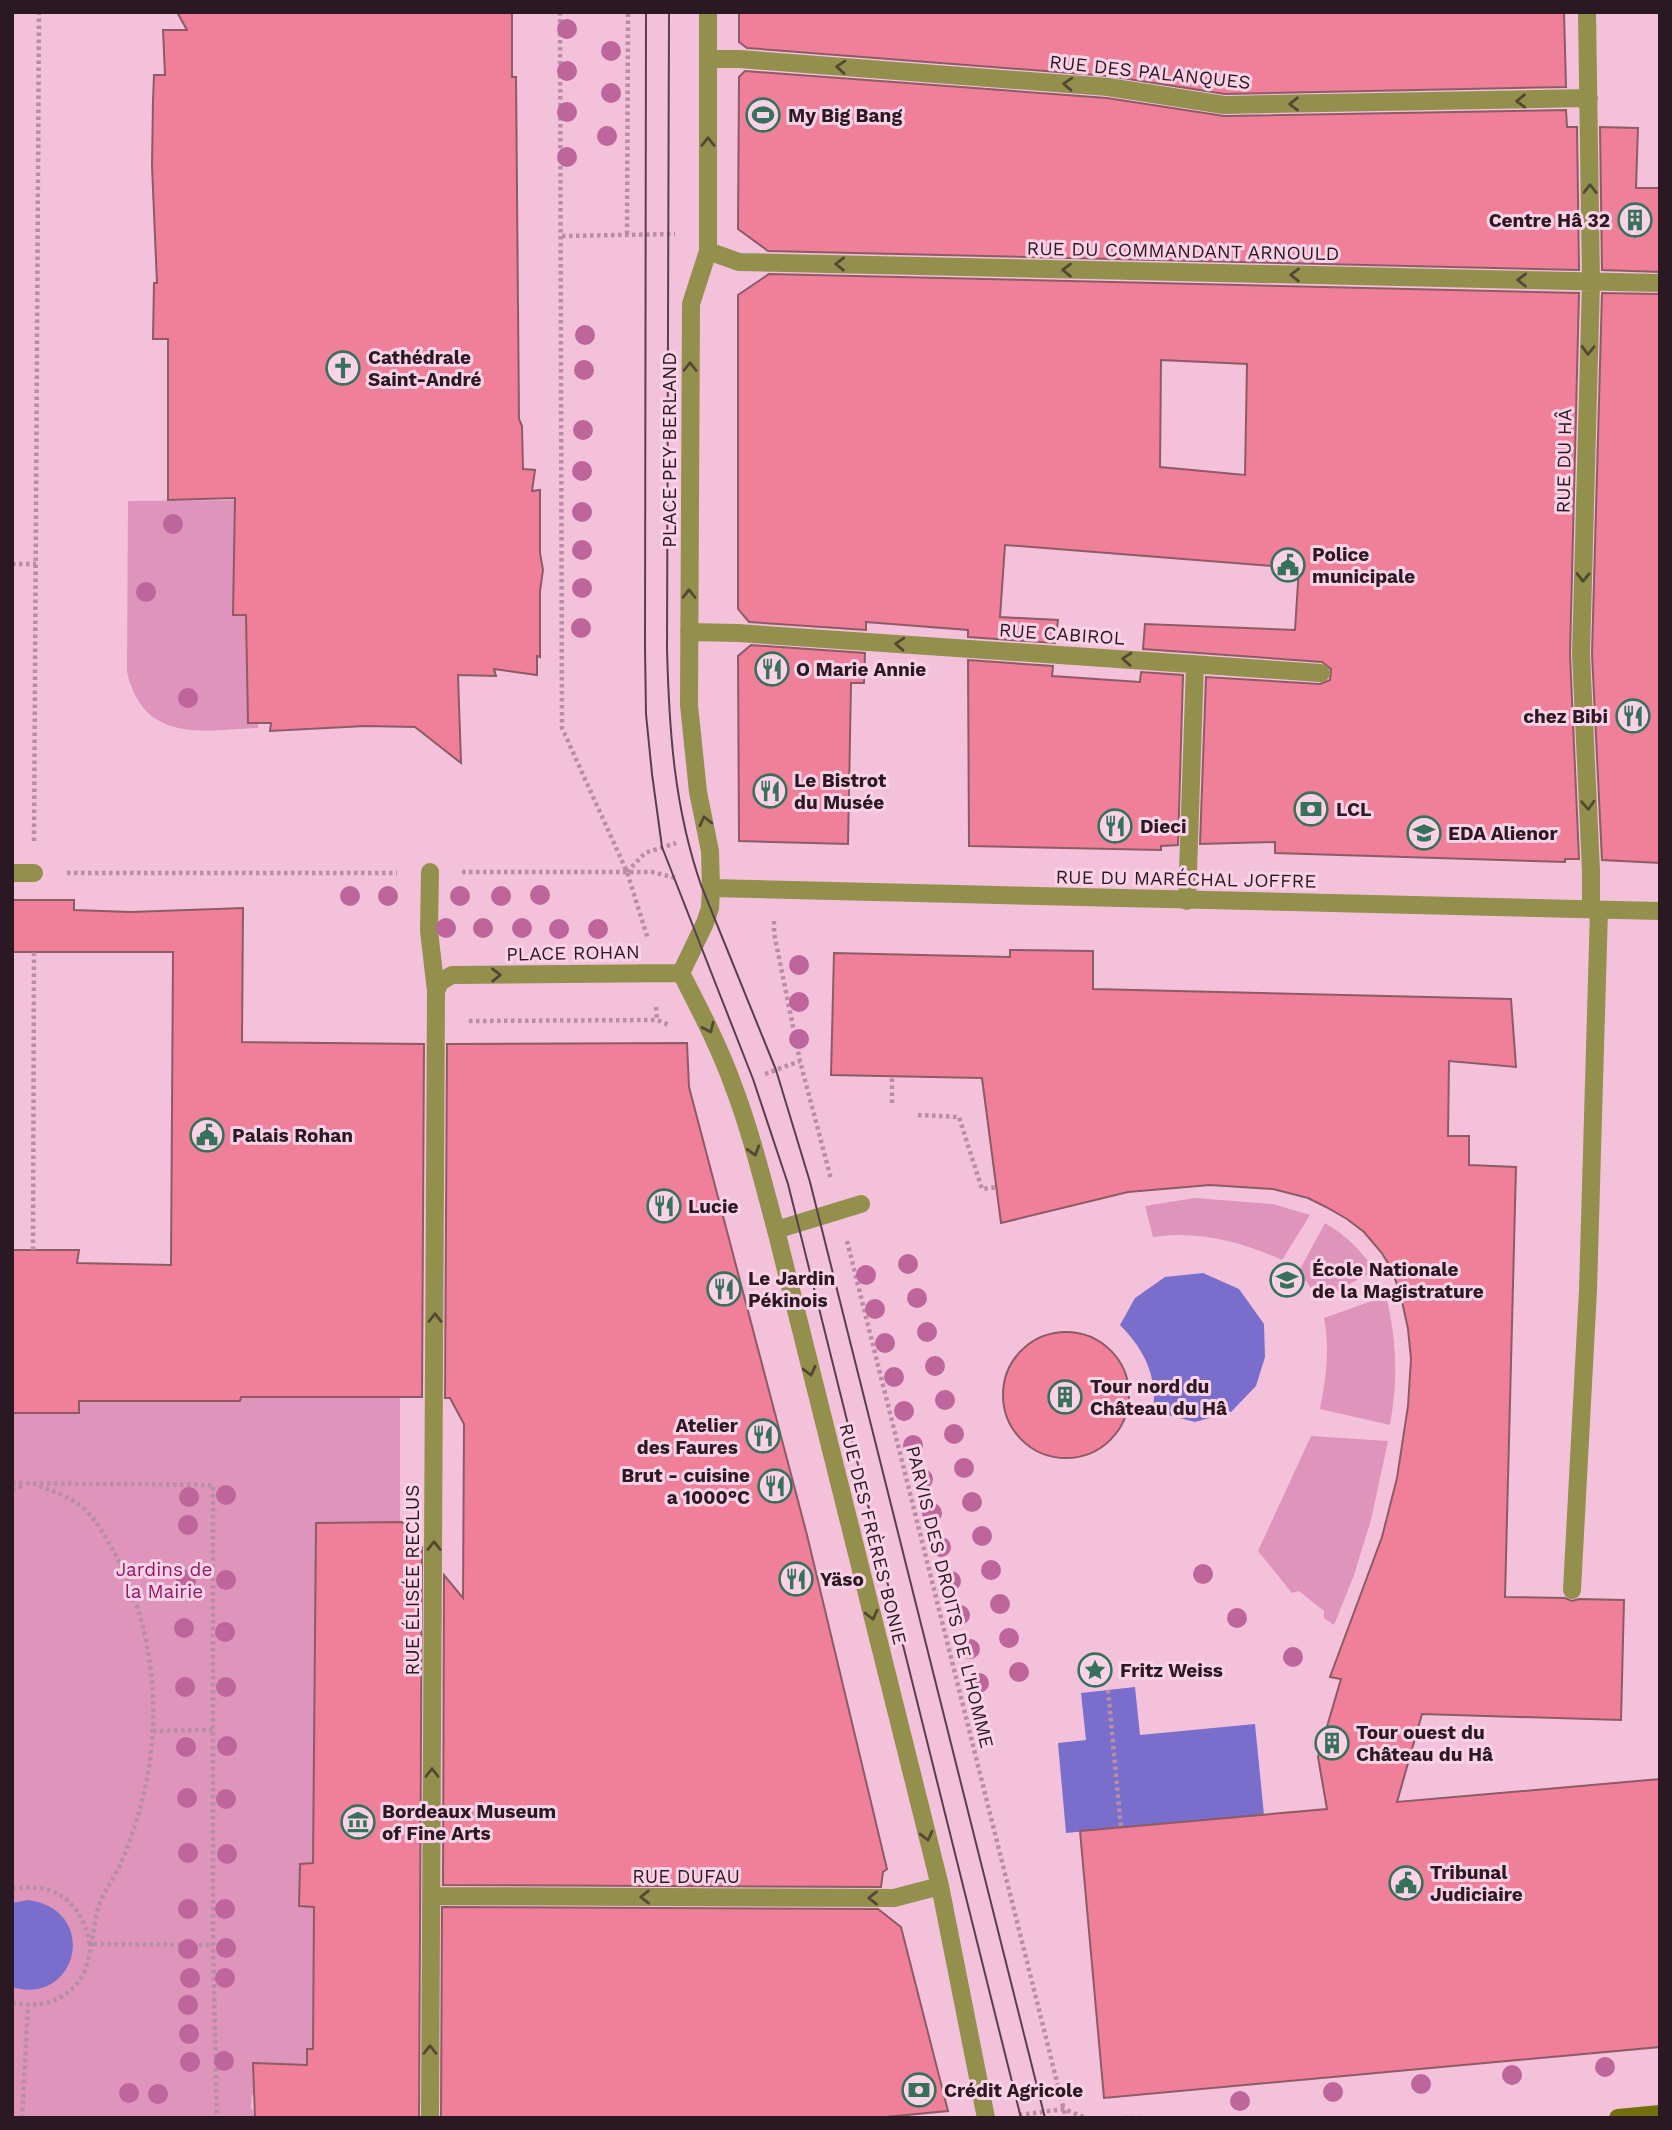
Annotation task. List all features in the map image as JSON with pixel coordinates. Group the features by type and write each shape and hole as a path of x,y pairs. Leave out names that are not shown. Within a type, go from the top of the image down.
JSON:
{"main road":[{"path":"1618,2118 1660,2114"}],"street":[{"name":"PLACE PEY BERLAND","path":"708,12 708,243 691,304 689,705 698,792 710,851 711,888"},
{"name":"RUE DU HÂ","path":"1572,1590 1588,1290 1595,910 1581,654 1591,282 1587,12"},
{"name":"RUE DES PALANQUES","path":"708,59 1108,87 1224,105 1590,98"},
{"name":"RUE DU COMMANDANT ARNOULD","path":"708,243 738,262 1660,284"},
{"name":"RUE CABIROL","path":"689,632 738,633 1321,673"},
{"path":"1187,901 1195,664"},
{"path":"430,872 429,931 436,992 436,1021"},
{"path":"12,873 34,873"},
{"name":"RUE DU MARÉCHAL JOFFRE","path":"711,888 1660,911"},
{"path":"681,973 708,916 711,888"},
{"name":"PLACE ROHAN","path":"436,992 440,982 452,975 681,973"},
{"name":"RUE DES FRÈRES BONIE","path":"681,973 709,1027 733,1086 755,1152 776,1230 940,1886 986,2118"},
{"name":"RUE ÉLISÉE RECLUS","path":"430,2118 436,1021"},
{"path":"776,1230 861,1204"},
{"name":"RUE DUFAU","path":"431,1896 894,1898 940,1886"}],"path":[{"path":"39,12 34,873 269,873"},
{"path":"560,12 562,729 627,872 649,943 653,973"},
{"path":"627,234 628,12"},
{"path":"562,236 627,234 708,243"},
{"path":"12,564 36,564"},
{"path":"627,872 652,872 711,888"},
{"name":"PARVIS DES DROITS DE L'HOMME","path":"775,890 774,933 800,1061 1066,2118"},
{"path":"33,1250 34,953"},
{"path":"436,1021 657,1020 675,1027"},
{"path":"733,1086 800,1061"},
{"path":"892,1076 892,1103"},
{"path":"918,1115 959,1117 982,1189 997,1187"},
{"path":"12,1483 213,1485 213,1945 217,2118"},
{"path":"12,1490 30,1483 56,1492 89,1513 121,1563 137,1606 148,1654 153,1699 153,1731 144,1795 133,1833 101,1900 82,1978 73,1989 58,1999 28,2006 12,2003"},
{"path":"1108,1690 1121,1828"},
{"path":"153,1731 213,1730"},
{"path":"12,1889 29,1886 44,1888 61,1895 75,1906 86,1926 90,1944"},
{"path":"90,1944 213,1945"},
{"path":"22,2118 28,2006"},
{"path":"1010,2116 1064,2109 1086,2118"},
{"path":"1124,2118 1146,2118"}],"green space":[{"path":"258,500 258,728 196,730 177,728 161,722 146,711 135,695 127,672 128,501"},
{"path":"1195,1198 1273,1204 1310,1215 1282,1260 1235,1243 1203,1236 1153,1237 1145,1206"},
{"path":"1325,1223 1352,1244 1375,1270 1319,1301 1298,1273"},
{"path":"1386,1296 1395,1360 1390,1425 1320,1409 1326,1364 1324,1318"},
{"name":"Jardins de la Mairie","path":"400,1397 400,1522 316,1523 313,1863 300,1864 300,1906 314,1907 313,2049 307,2049 307,2064 254,2065 251,2109 254,2118 12,2118 12,1413 79,1400"},
{"path":"1311,1436 1388,1441 1371,1520 1354,1575 1334,1625 1324,1618 1324,1611 1299,1591 1292,1593 1258,1551"}],"shaded area":[{"path":"1203,1273 1239,1289 1264,1324 1265,1357 1256,1386 1231,1412 1195,1422 1153,1411 1153,1387 1147,1364 1136,1344 1120,1325 1135,1298 1165,1277"},
{"path":"1135,1687 1140,1735 1255,1724 1264,1815 1066,1833 1058,1743 1086,1740 1081,1693"},
{"path":"28,1900 51,1907 65,1921 72,1937 72,1955 65,1971 52,1983 34,1989 12,1987 12,1903"}],"building":[{"name":"Cathédrale Saint-André","path":"177,12 512,12 512,77 516,77 519,419 522,426 523,469 535,470 532,491 540,490 540,553 543,570 540,591 540,657 537,656 537,675 494,669 496,676 458,675 461,763 415,727 365,726 270,731 271,723 248,723 246,615 233,615 235,498 168,500 168,339 153,339 154,283 157,283 152,166 153,101 154,75 165,75 163,30 187,30"},
{"path":"739,12 1564,12 1566,87 1225,94 1109,76 747,48 739,42"},
{"path":"745,71 1107,98 1224,116 1566,110 1567,127 1577,127 1579,270 768,251 738,229 739,77"},
{"name":"Centre Hâ 32","path":"1600,127 1638,128 1636,188 1660,188 1660,272 1602,270"},
{"path":"769,274 1579,293 1570,654 1579,859 1565,859 1565,862 1275,853 1275,842 1200,844 1206,677 1320,684 1330,680 1331,669 1322,662 1143,649 1145,624 1295,630 1299,568 1005,545 1000,617 1058,620 1055,643 968,637 968,630 866,622 866,630 749,622 738,609 738,295","holes":["1161,360 1247,364 1245,475 1160,467"]},
{"path":"1602,293 1660,294 1660,863 1602,860 1592,654"},
{"path":"751,645 865,653 864,683 851,683 848,844 739,841 738,656"},
{"path":"968,660 1053,666 1052,676 1140,682 1141,672 1183,675 1178,845 1161,846 1161,850 969,846"},
{"name":"Palais Rohan","path":"12,900 74,900 74,910 131,912 243,908 242,1042 424,1044 422,1397 241,1397 240,1401 79,1401 79,1413 12,1413 12,1250 79,1250 77,1263 171,1265 173,952 12,952"},
{"path":"1010,950 1093,951 1093,989 1511,999 1516,1067 1449,1061 1448,1136 1469,1136 1469,1165 1516,1167 1505,1597 1565,1598 1572,1601 1624,1600 1621,1720 1422,1714 1397,1802 1660,1779 1660,2047 1104,2098 1080,1831 1327,1809 1318,1757 1341,1679 1330,1677 1382,1537 1397,1478 1408,1406 1411,1359 1400,1292 1390,1266 1364,1232 1347,1219 1308,1198 1273,1189 1210,1185 1128,1192 1001,1223 982,1078 831,1075 834,953 1010,957"},
{"path":"687,1043 689,1087 807,1535 887,1869 883,1872 881,1887 443,1885 444,1575 463,1598 464,1424 450,1398 445,1398 447,1044"},
{"name":"Tour nord du Château du Hâ","path":"1066,1332 1090,1337 1111,1350 1124,1371 1129,1395 1124,1419 1111,1440 1090,1453 1066,1458 1042,1453 1021,1440 1008,1419 1003,1395 1008,1371 1021,1350 1042,1337"},
{"name":"Bordeaux Museum of Fine Arts","path":"402,1522 422,1547 419,2118 255,2118 253,2063 307,2065 307,2049 313,2049 314,1907 299,1906 300,1864 313,1863 316,1523"},
{"path":"442,1907 878,1909 901,1927 948,2111 875,2118 441,2118"}],"tram line":[{"path":"646,12 646,714 662,847 753,1079 788,1184 1021,2118"},
{"path":"669,12 667,648 669,708 679,797 701,885 776,1070 810,1182 1045,2118"}],"place":[{"name":"My Big Bang","path":"763,115"},
{"name":"Centre Hâ 32","path":"1635,220"},
{"name":"Cathédrale Saint-André","path":"343,368"},
{"name":"Police municipale","path":"1288,565"},
{"name":"O Marie Annie","path":"772,669"},
{"name":"chez Bibi","path":"1633,716"},
{"name":"Le Bistrot du Musée","path":"770,791"},
{"name":"LCL","path":"1311,809"},
{"name":"Dieci","path":"1115,826"},
{"name":"EDA Alienor","path":"1424,833"},
{"name":"Palais Rohan","path":"207,1135"},
{"name":"Lucie","path":"664,1206"},
{"name":"École Nationale de la Magistrature","path":"1287,1280"},
{"name":"Le Jardin Pékinois","path":"724,1289"},
{"name":"Tour nord du Château du Hâ","path":"1065,1397"},
{"name":"Atelier des Faures","path":"763,1436"},
{"name":"Brut - cuisine a 1000°C","path":"775,1486"},
{"name":"Yäso","path":"796,1579"},
{"name":"Fritz Weiss","path":"1095,1670"},
{"name":"Tour ouest du Château du Hâ","path":"1332,1743"},
{"name":"Bordeaux Museum of Fine Arts","path":"358,1822"},
{"name":"Tribunal Judiciaire","path":"1406,1883"},
{"name":"Crédit Agricole","path":"919,2090"}]}
